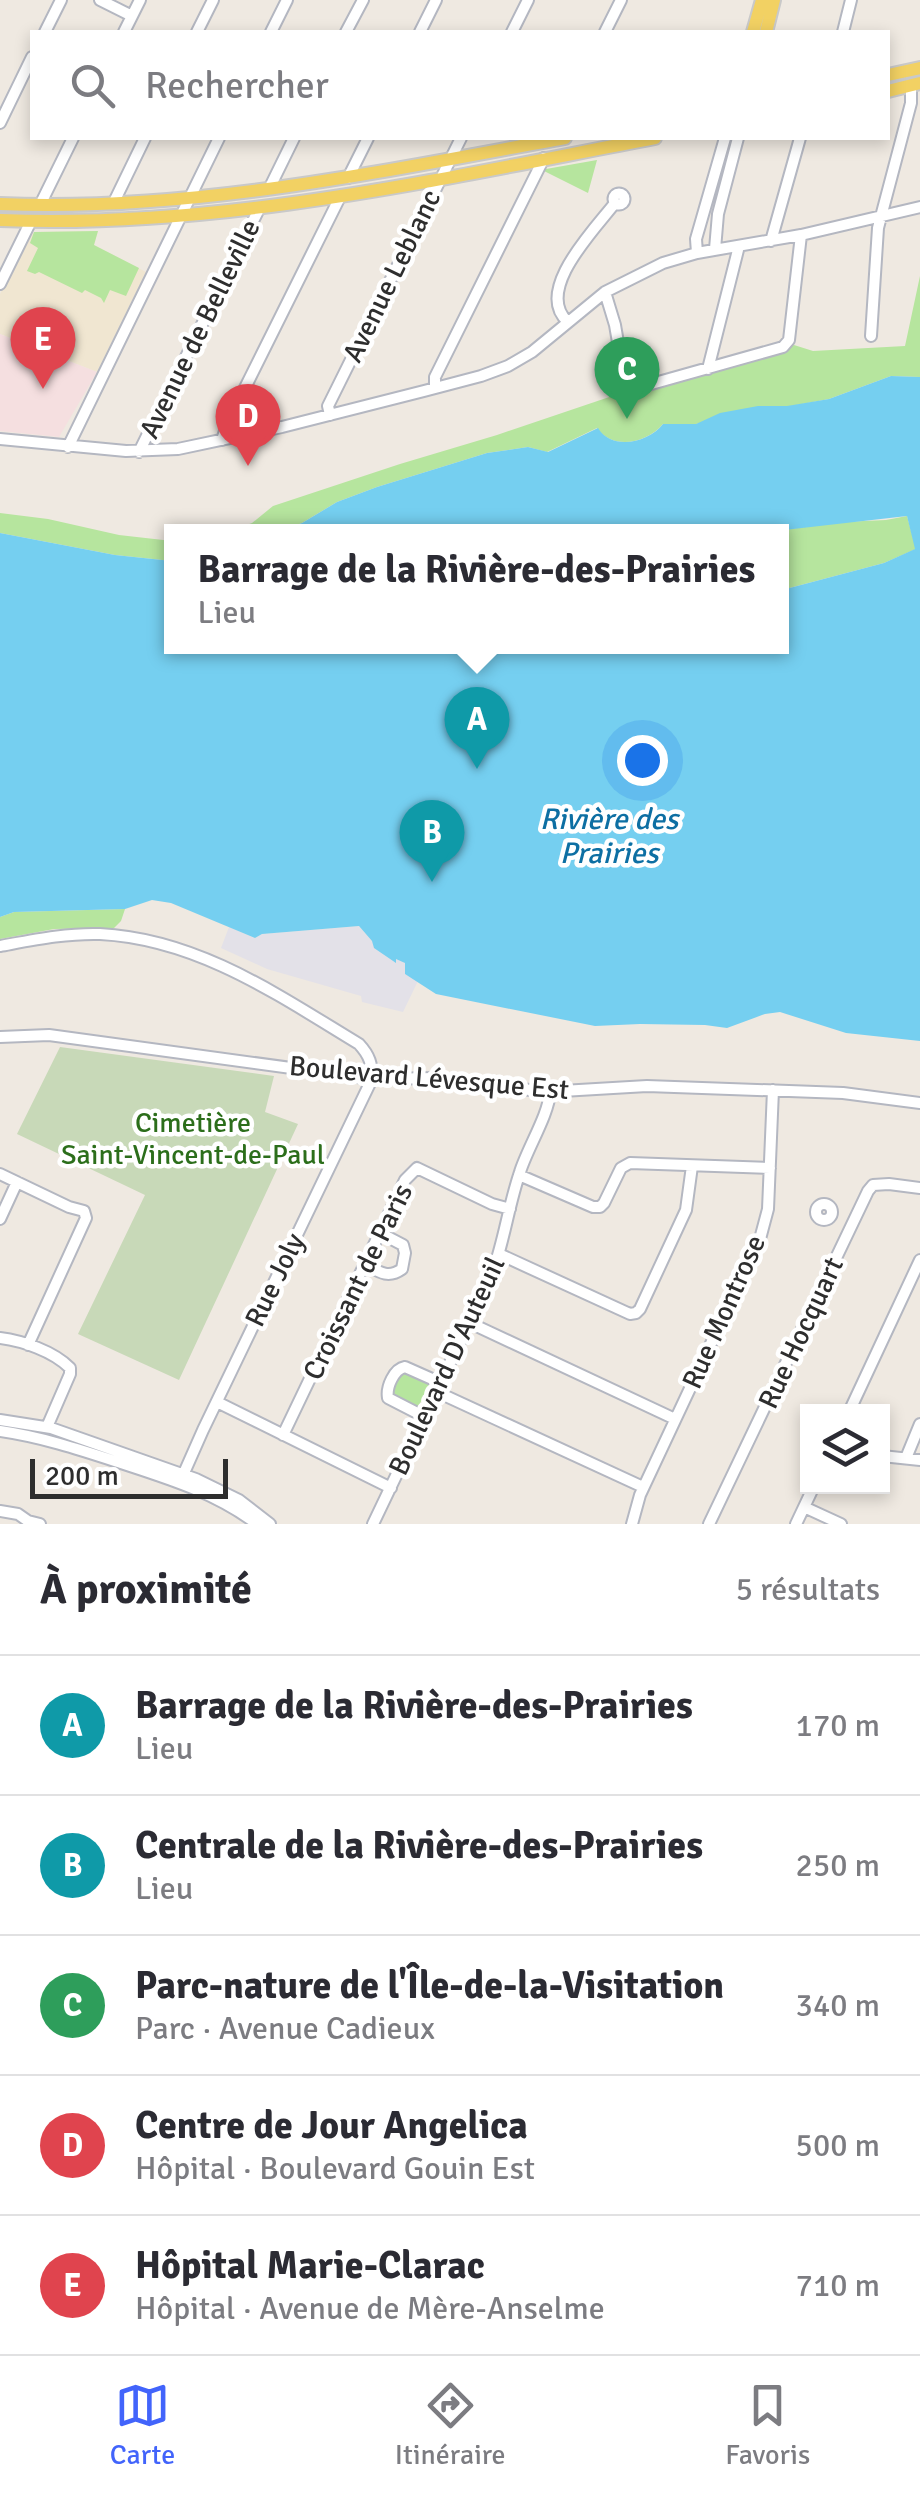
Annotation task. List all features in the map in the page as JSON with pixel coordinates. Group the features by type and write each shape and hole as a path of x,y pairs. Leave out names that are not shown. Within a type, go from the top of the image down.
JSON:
{"main road":[{"path":"754,30 762,0"},
{"path":"766,30 774,0"},
{"path":"890,75 920,68"},
{"path":"890,90 915,84"},
{"path":"0,204 189,199 348,178 548,140"},
{"path":"0,220 105,222 180,217 340,196 644,140"}],"street":[{"path":"45,30 60,0"},
{"path":"100,0 132,16"},
{"path":"125,30 140,0"},
{"path":"198,30 214,0"},
{"path":"272,30 287,0"},
{"path":"347,30 362,0"},
{"path":"421,30 436,0"},
{"path":"513,30 528,0"},
{"path":"606,30 621,0"},
{"path":"843,30 852,0"},
{"path":"0,123 30,61"},
{"path":"872,336 880,217 915,84"},
{"path":"40,205 72,140"},
{"path":"113,204 144,140"},
{"path":"68,446 218,140"},
{"name":"Avenue de Belleville","path":"269,189 293,140"},
{"path":"348,178 367,140"},
{"name":"Avenue Leblanc","path":"330,414 328,406 460,140"},
{"path":"697,252 696,240 724,140"},
{"path":"715,250 718,214 737,140"},
{"path":"771,241 799,140"},
{"path":"435,388 435,377 544,158"},
{"path":"222,440 340,196"},
{"path":"568,322 557,304 564,271 616,203"},
{"name":"Avenue de Belleville","path":"139,452 260,207"},
{"path":"0,438 139,452 178,448 435,388 508,366 532,352 604,292 654,267 697,252 801,235 920,207"},
{"path":"0,284 31,221"},
{"path":"604,292 615,325 625,383 630,390 708,369 787,344 801,235"},
{"path":"708,369 738,246"},
{"path":"0,946 46,937 96,934 143,939 188,951 265,987 359,1044 372,1063 372,1079"},
{"name":"Boulevard Lévesque Est","path":"0,1037 49,1035 372,1079 438,1078 550,1092 647,1086 842,1093 920,1103"},
{"name":"Rue Joly","path":"182,1478 372,1079"},
{"name":"Rue Montrose","path":"632,1524 644,1487 760,1240 768,1209 773,1090"},
{"name":"Boulevard D'Auteuil","path":"374,1524 500,1254 518,1175 550,1092"},
{"path":"518,1175 600,1207 622,1168 630,1163 770,1168"},
{"path":"500,1254 630,1314 636,1313 686,1210 692,1166"},
{"name":"Croissant de Paris","path":"283,1435 405,1180 418,1168 492,1204 510,1208"},
{"path":"0,1174 84,1211 86,1218 28,1344"},
{"path":"0,1219 17,1182"},
{"name":"Rue Hocquart","path":"709,1524 872,1186 920,1188"},
{"path":"832,1216 851,1227"},
{"path":"365,1264 384,1275 394,1275 402,1268 403,1245 380,1233"},
{"path":"853,1404 920,1260"},
{"path":"470,1323 675,1419"},
{"path":"0,1338 28,1344 64,1361 70,1368 46,1427"},
{"path":"424,1417 390,1400 387,1394 398,1370 404,1366 439,1388 644,1487"},
{"path":"217,1402 391,1488"},
{"path":"0,1420 46,1427 226,1493 270,1524"},
{"path":"906,1458 920,1424"},
{"path":"0,1431 47,1439 182,1478 257,1524"},
{"path":"890,1457 920,1460"},
{"path":"796,1524 810,1494"},
{"path":"804,1506 841,1524"},
{"path":"0,1511 18,1514 32,1523"}],"shaded area":[{"path":"98,231 94,245 146,272 97,372 0,334 0,294 29,236 34,232"},
{"path":"0,334 97,372 59,437 0,431"},
{"path":"359,926 372,941 405,963 405,974 418,981 403,1012 267,969 221,948 229,927 255,938 262,934"}],"green space":[{"path":"597,160 588,193 544,171 546,169"},
{"path":"98,231 94,245 139,268 126,296 110,290 104,303 85,290 82,293 39,272 27,271 38,248 30,243 34,232"},
{"path":"920,276 920,377 891,376 829,399 696,424 663,424 648,436 630,442 612,440 597,428 547,452 528,447 487,453 377,487 337,502 299,524 249,524 273,506 630,390 716,366 794,345 813,351 905,346"},
{"path":"0,513 48,519 119,535 164,540 164,560 115,555 0,533"},
{"path":"907,516 916,549 884,563 789,588 789,529"},
{"path":"125,909 114,928 54,929 0,939 0,917 14,912"},
{"name":"Cimetière Saint-Vincent-de-Paul","path":"60,1047 274,1076 265,1112 298,1124 179,1380 78,1334 145,1195 17,1134"},
{"path":"405,1372 430,1385 418,1407 393,1396 400,1374"}],"water":[{"name":"Rivière des Prairies","path":"891,376 920,377 920,1041 846,1033 780,1012 727,1028 595,1026 436,994 405,974 405,963 396,959 396,963 374,948 359,926 262,934 255,938 171,903 152,900 125,909 14,912 0,917 0,533 164,560 164,654 789,654 789,588 884,563 915,549 907,516 789,529 789,524 299,524 337,502 487,453 528,447 548,452 598,428 612,440 630,442 648,436 663,424 696,424 720,413 829,399"}],"place":[{"name":"Hôpital Marie-Clarac","path":"43,389"},
{"name":"Parc-nature de l'Île-de-la-Visitation","path":"627,419"},
{"name":"Centre de Jour Angelica","path":"248,466"},
{"name":"Barrage de la Rivière-des-Prairies","path":"477,769"},
{"name":"Centrale de la Rivière-des-Prairies","path":"432,882"}]}
